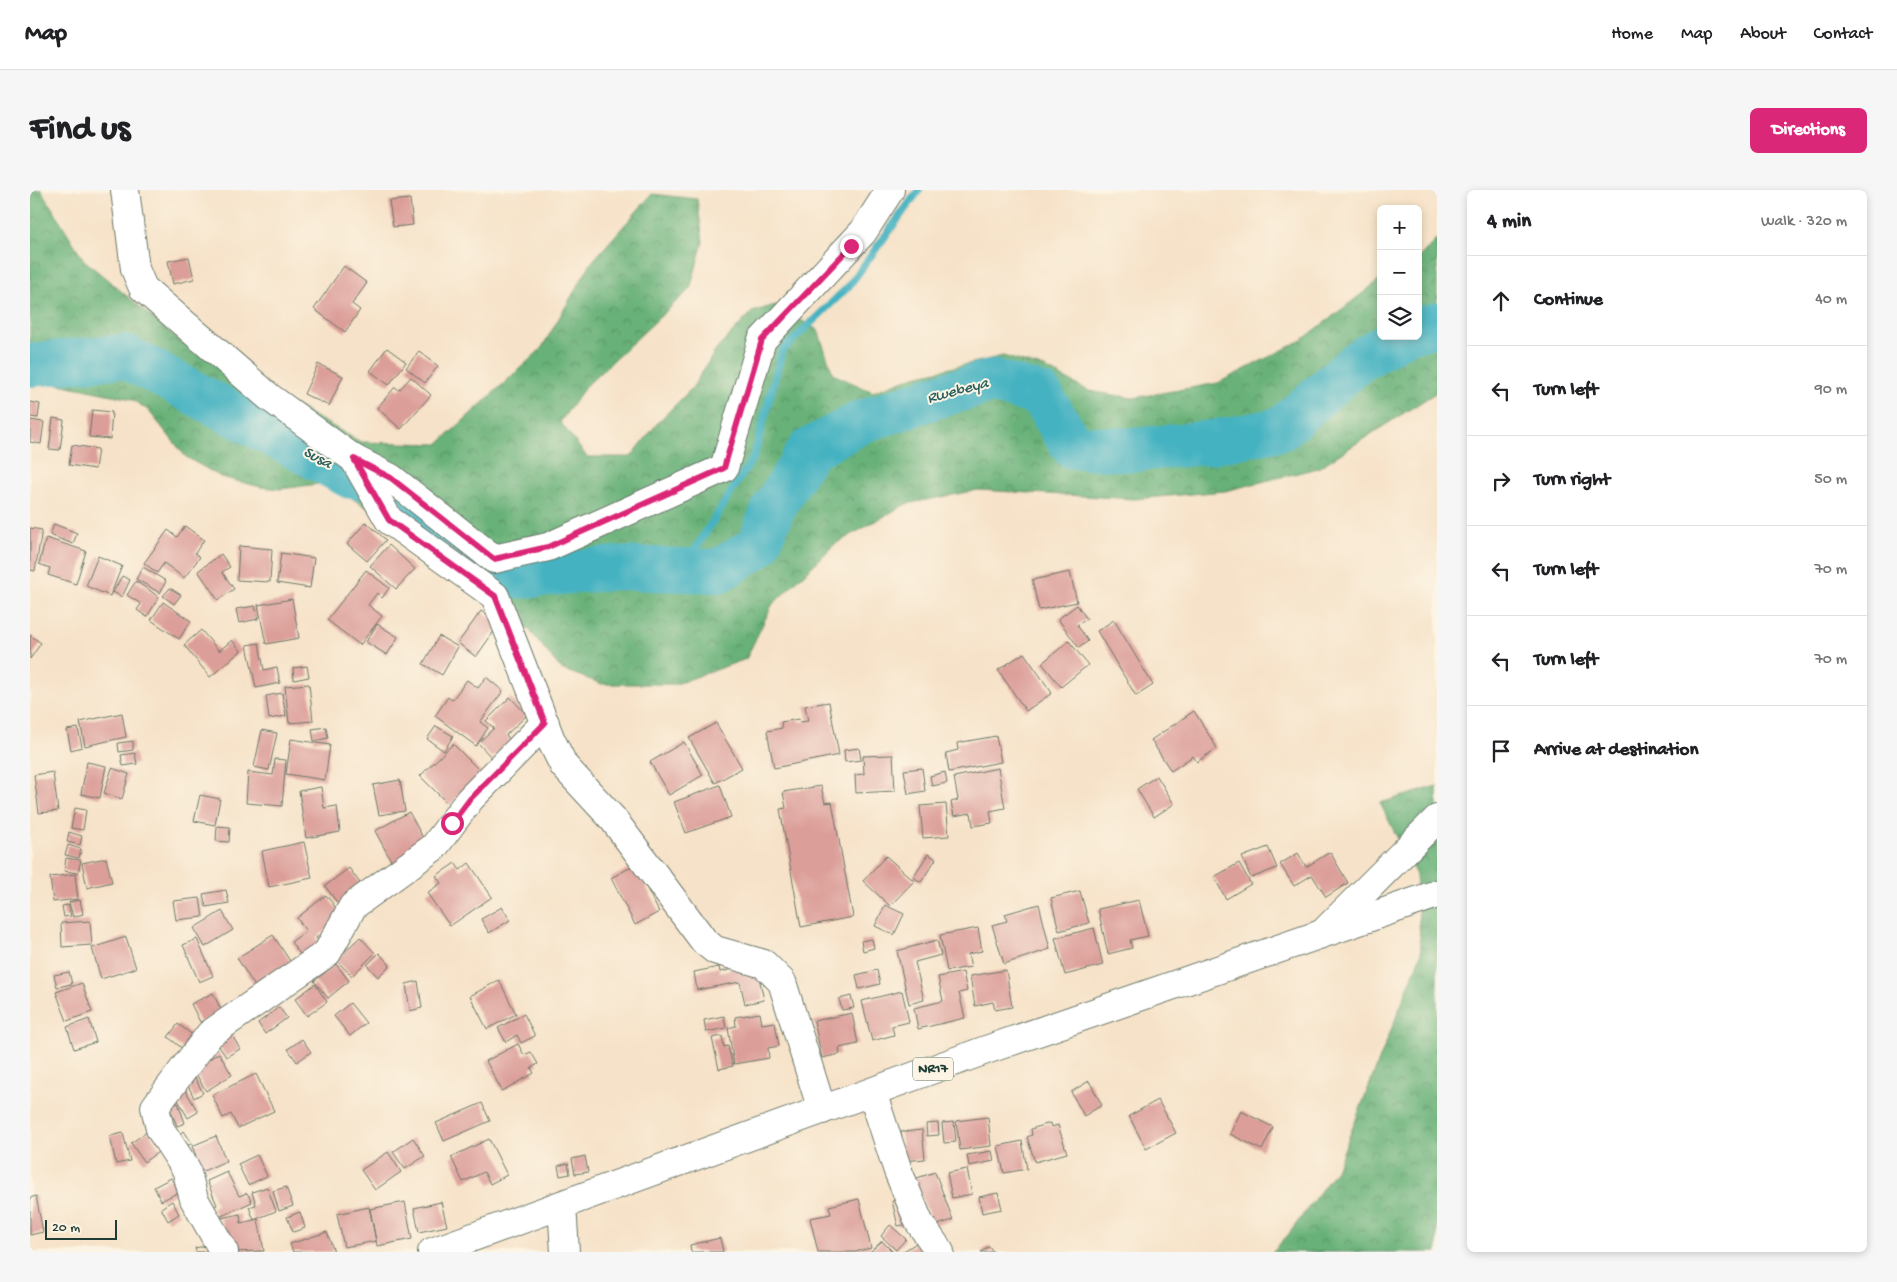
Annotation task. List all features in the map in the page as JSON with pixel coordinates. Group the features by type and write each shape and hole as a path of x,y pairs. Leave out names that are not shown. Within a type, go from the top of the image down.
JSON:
{"street":[{"path":"125,190 135,269 143,288 269,397 354,459 391,478 494,559 548,547 724,468 762,340 863,232 890,190"},
{"path":"354,459 389,520 495,596 564,766 613,818 704,941 715,950 764,964 782,982 822,1110"},
{"path":"224,1252 194,1199 186,1169 160,1129 155,1107 210,1034 327,953 353,906 434,848 470,799 545,723"},
{"path":"1325,931 1437,820"},
{"name":"NR17","path":"432,1252 872,1092 1325,931 1437,894"},
{"path":"872,1092 898,1171 919,1222 940,1252"},
{"path":"562,1205 565,1252"}],"green space":[{"path":"30,190 41,190 84,260 183,343 361,442 438,444 541,349 591,263 652,194 697,199 703,242 690,289 586,386 560,422 587,457 631,457 659,421 692,388 716,350 752,312 775,305 818,330 833,374 873,392 915,376 1003,356 1045,368 1089,391 1133,398 1218,383 1302,340 1377,282 1377,340 1422,340 1422,254 1437,239 1437,392 1318,468 1225,491 1135,499 978,490 906,504 835,544 772,605 746,659 676,684 602,684 561,669 522,621 477,594 371,510 337,489 318,484 281,489 261,487 221,477 186,457 148,410 131,399 30,378"},
{"path":"1437,786 1437,1252 1272,1252 1288,1235 1336,1170 1421,954 1416,875 1380,803"}],"building":[{"path":"410,199 413,225 393,227 389,201"},
{"path":"189,257 194,279 173,284 168,261"},
{"path":"344,266 367,283 352,304 360,310 345,332 314,309"},
{"path":"387,348 406,362 389,385 370,371"},
{"path":"419,351 438,366 425,383 406,368"},
{"path":"318,364 343,376 329,406 304,394"},
{"path":"411,377 431,395 401,429 377,408 395,387 399,390"},
{"path":"30,402 40,404 38,418 30,417"},
{"path":"92,410 112,412 110,439 89,437"},
{"path":"53,418 64,420 60,450 49,449"},
{"path":"30,420 44,422 41,444 30,442"},
{"path":"72,445 98,449 95,469 69,465"},
{"path":"366,522 386,540 367,561 347,544"},
{"path":"54,524 77,533 73,544 50,535"},
{"path":"185,526 204,540 195,553 200,557 184,578 164,563 157,573 144,563 168,530 177,537"},
{"path":"30,528 42,530 35,571 30,570"},
{"path":"46,538 86,551 76,584 48,575 50,568 39,564"},
{"path":"389,545 415,569 396,589 370,566"},
{"path":"239,546 272,549 270,582 237,580"},
{"path":"281,553 314,558 310,588 277,583"},
{"path":"221,554 230,567 222,572 234,589 218,600 198,571"},
{"path":"98,556 122,566 110,596 86,586"},
{"path":"143,567 166,581 160,593 136,579"},
{"path":"366,570 389,588 382,598 377,593 368,605 382,616 360,645 327,620"},
{"path":"1070,572 1077,602 1039,610 1032,580"},
{"path":"122,576 130,580 122,597 113,592"},
{"path":"136,581 159,597 147,617 137,610 141,604 127,595"},
{"path":"170,588 181,595 174,604 163,596"},
{"path":"292,599 299,638 266,644 258,605"},
{"path":"163,602 191,621 179,639 151,620"},
{"path":"1077,605 1087,619 1077,625 1088,641 1079,648 1058,619"},
{"path":"255,606 258,619 239,623 236,609"},
{"path":"481,611 499,624 476,657 458,643"},
{"path":"1114,620 1153,685 1136,696 1097,631"},
{"path":"377,624 398,637 387,655 366,642"},
{"path":"201,630 219,651 232,640 241,651 210,677 184,645"},
{"path":"30,635 41,643 30,659"},
{"path":"439,636 458,647 442,675 423,664"},
{"path":"1069,641 1088,665 1061,687 1042,663"},
{"path":"259,643 264,670 277,667 280,683 256,688 247,645"},
{"path":"1024,653 1052,693 1026,711 998,670"},
{"path":"307,666 309,677 294,680 293,668"},
{"path":"486,677 503,691 480,722 488,728 476,746 435,716 448,697 452,700 467,680 478,688"},
{"path":"309,684 313,721 289,723 285,686"},
{"path":"282,693 286,716 269,719 266,696"},
{"path":"510,697 527,715 506,735 510,740 492,758 478,743 494,728 486,721"},
{"path":"829,702 839,755 774,768 767,731 782,728 781,722 799,719 800,722 808,721 805,706"},
{"path":"1194,711 1217,748 1197,762 1193,756 1171,771 1151,740"},
{"path":"122,713 126,737 85,746 80,722"},
{"path":"716,723 742,768 715,783 689,738"},
{"path":"436,726 453,736 444,751 427,739"},
{"path":"326,727 328,738 314,741 312,729"},
{"path":"78,728 82,747 71,750 67,730"},
{"path":"262,730 277,733 269,770 254,767"},
{"path":"996,736 1001,762 949,772 946,753 958,750 957,743"},
{"path":"291,739 330,745 325,780 286,774"},
{"path":"133,741 133,750 119,752 118,743"},
{"path":"684,742 703,775 669,795 650,762"},
{"path":"453,744 482,773 449,805 420,776"},
{"path":"859,748 861,760 845,762 844,750"},
{"path":"135,753 137,764 123,766 121,755"},
{"path":"893,755 895,791 856,793 855,775 864,774 863,756"},
{"path":"275,759 286,760 282,806 246,803 248,772 273,775"},
{"path":"87,762 106,766 100,798 81,794"},
{"path":"112,768 129,774 122,799 104,793"},
{"path":"922,768 925,791 908,794 904,770"},
{"path":"998,768 1005,808 990,811 992,823 973,826 971,813 954,816 951,802 958,800 954,777"},
{"path":"53,772 58,811 39,813 34,775"},
{"path":"945,772 947,783 932,786 930,776"},
{"path":"1157,776 1174,804 1154,817 1137,789"},
{"path":"400,780 405,811 379,815 373,785"},
{"path":"720,785 731,817 686,833 674,802"},
{"path":"821,786 825,803 832,802 853,917 801,927 780,809 786,808 783,792"},
{"path":"321,787 324,808 337,806 340,832 306,838 299,791"},
{"path":"200,795 220,799 215,825 194,821"},
{"path":"946,804 949,836 923,838 920,806"},
{"path":"75,808 86,810 83,830 71,828"},
{"path":"409,812 428,847 394,866 375,831"},
{"path":"217,826 230,827 229,842 216,841"},
{"path":"69,832 82,836 80,845 67,842"},
{"path":"304,842 312,878 269,887 262,851"},
{"path":"68,845 81,849 79,858 65,855"},
{"path":"1268,847 1277,868 1251,878 1242,857"},
{"path":"1330,852 1348,883 1326,897 1312,875 1294,886 1280,864 1298,853 1306,867"},
{"path":"928,854 936,859 921,882 913,877"},
{"path":"886,856 914,881 890,906 863,881"},
{"path":"66,858 81,860 78,873 64,871"},
{"path":"106,858 112,882 87,888 82,863"},
{"path":"455,863 460,870 469,863 492,897 450,926 427,893 441,883 436,876"},
{"path":"1239,863 1251,884 1226,899 1214,877"},
{"path":"635,865 659,912 635,925 611,878"},
{"path":"349,868 362,886 338,904 325,886"},
{"path":"75,874 78,899 53,902 50,877"},
{"path":"226,890 229,903 206,907 203,894"},
{"path":"1080,891 1089,923 1059,931 1051,898"},
{"path":"326,895 343,917 316,938 323,947 305,961 291,942 306,931 297,918"},
{"path":"200,898 203,917 176,920 173,901"},
{"path":"80,900 83,914 73,917 69,902"},
{"path":"1139,900 1148,936 1130,940 1132,948 1108,954 1098,909"},
{"path":"1039,904 1050,949 1004,964 992,925 1007,921 1005,914"},
{"path":"68,905 71,916 64,917 62,906"},
{"path":"885,905 904,914 894,935 875,926"},
{"path":"502,907 510,920 489,933 481,919"},
{"path":"222,911 233,930 205,947 194,928"},
{"path":"90,921 92,945 62,947 61,923"},
{"path":"978,928 982,951 968,954 971,967 947,971 940,935"},
{"path":"1094,928 1103,965 1065,975 1055,938"},
{"path":"273,935 292,964 256,988 237,958"},
{"path":"126,937 136,968 101,979 92,948"},
{"path":"360,937 375,953 352,976 336,960"},
{"path":"197,939 213,976 199,982 183,945"},
{"path":"872,939 874,948 863,951 861,941"},
{"path":"937,940 941,955 915,962 924,1000 909,1004 897,951"},
{"path":"379,953 390,965 378,977 367,965"},
{"path":"336,964 349,981 328,998 314,981"},
{"path":"756,964 764,1000 745,1004 740,982 697,990 694,972 719,967 720,972"},
{"path":"877,970 880,984 859,989 856,975"},
{"path":"1006,970 1012,1007 995,1010 993,1002 975,1006 970,976"},
{"path":"69,972 72,984 57,987 54,975"},
{"path":"963,972 967,991 959,993 965,1018 918,1029 914,1008 943,1001 938,977"},
{"path":"499,980 516,1014 487,1029 470,996"},
{"path":"418,981 422,1008 410,1011 406,984"},
{"path":"82,983 92,1012 67,1021 56,992"},
{"path":"315,984 327,1002 307,1016 295,999"},
{"path":"902,991 909,1022 892,1026 894,1035 872,1041 862,1001"},
{"path":"213,993 222,1012 200,1022 191,1004"},
{"path":"851,996 854,1008 842,1010 839,999"},
{"path":"350,1003 366,1023 350,1036 334,1016"},
{"path":"279,1007 287,1018 265,1034 258,1023"},
{"path":"760,1013 762,1024 775,1022 779,1046 768,1048 769,1058 734,1064 728,1028 736,1026 735,1017"},
{"path":"852,1013 858,1044 839,1048 840,1054 822,1058 814,1021"},
{"path":"524,1014 535,1036 521,1043 517,1035 506,1042 498,1028"},
{"path":"724,1016 726,1028 706,1032 704,1020"},
{"path":"89,1019 96,1042 74,1049 67,1027"},
{"path":"178,1024 194,1036 183,1049 168,1037"},
{"path":"232,1035 240,1049 226,1057 217,1043"},
{"path":"722,1036 724,1047 728,1046 733,1066 719,1069 712,1038"},
{"path":"302,1039 311,1052 297,1062 288,1049"},
{"path":"518,1044 524,1055 531,1052 538,1064 531,1068 534,1073 502,1091 486,1061"},
{"path":"219,1053 232,1075 206,1091 193,1069"},
{"path":"256,1074 274,1111 238,1128 231,1114 223,1118 212,1095"},
{"path":"194,1076 203,1093 194,1098 186,1081"},
{"path":"1089,1081 1102,1105 1084,1116 1071,1092"},
{"path":"183,1086 198,1112 188,1118 173,1091"},
{"path":"1158,1100 1176,1133 1146,1149 1129,1116"},
{"path":"178,1103 185,1123 177,1126 169,1106"},
{"path":"482,1103 490,1121 444,1141 436,1123"},
{"path":"1241,1111 1273,1127 1262,1150 1230,1134"},
{"path":"988,1117 991,1146 960,1150 956,1121"},
{"path":"954,1122 956,1142 944,1143 942,1123"},
{"path":"938,1123 939,1135 927,1136 926,1124"},
{"path":"1050,1123 1051,1127 1058,1125 1067,1153 1035,1162 1027,1137 1032,1135 1031,1129"},
{"path":"922,1130 925,1159 903,1161 901,1132"},
{"path":"148,1131 161,1150 144,1162 131,1143"},
{"path":"184,1131 192,1143 180,1150 173,1138"},
{"path":"123,1133 130,1161 116,1164 110,1136"},
{"path":"216,1136 226,1161 203,1171 201,1168 196,1170 191,1158 196,1156 192,1146"},
{"path":"413,1138 425,1156 405,1169 393,1152"},
{"path":"489,1139 507,1175 490,1184 484,1172 463,1182 451,1157"},
{"path":"1022,1141 1027,1169 1004,1173 998,1146"},
{"path":"992,1151 994,1161 969,1166 967,1155"},
{"path":"388,1152 401,1172 375,1190 361,1170"},
{"path":"257,1155 267,1176 248,1185 238,1164"},
{"path":"585,1156 588,1172 575,1174 572,1159"},
{"path":"568,1163 570,1174 560,1176 558,1166"},
{"path":"967,1169 972,1194 952,1198 947,1173"},
{"path":"227,1172 239,1196 247,1193 252,1202 217,1218 212,1208 217,1205 207,1181"},
{"path":"935,1172 953,1220 934,1226 914,1179"},
{"path":"171,1178 179,1192 161,1201 154,1187"},
{"path":"267,1187 276,1211 254,1220 249,1207 256,1205 252,1192"},
{"path":"286,1187 293,1206 279,1211 273,1191"},
{"path":"998,1193 1002,1209 982,1213 979,1197"},
{"path":"36,1196 43,1232 30,1235 30,1198"},
{"path":"903,1198 909,1224 898,1226 892,1201"},
{"path":"859,1199 871,1248 855,1252 818,1252 810,1218 831,1214 829,1206"},
{"path":"172,1201 179,1214 168,1221 161,1208"},
{"path":"405,1202 412,1239 377,1246 370,1209"},
{"path":"441,1202 447,1226 419,1232 414,1208"},
{"path":"369,1207 376,1241 344,1247 337,1214"},
{"path":"300,1212 305,1228 293,1232 287,1217"},
{"path":"240,1214 241,1223 258,1219 264,1251 227,1252 221,1218"},
{"path":"890,1225 906,1239 896,1250 881,1236"},
{"path":"327,1232 334,1252 293,1252 290,1244"},
{"path":"720,1238 723,1252 691,1252 690,1245"},
{"path":"882,1241 893,1252 870,1252"},
{"path":"918,1242 924,1252 902,1252"},
{"path":"216,1244 218,1252 196,1252 195,1248"},
{"path":"989,1246 993,1252 981,1252"}],"waterway":[{"path":"682,570 754,456 782,351 848,287 919,190"},
{"name":"Rwebeya","path":"1422,329 1437,324"},
{"name":"Rwebeya","path":"30,365 125,356 351,477 379,480 430,542 494,579 616,568 719,571 758,546 774,507 809,450 861,422 938,396 992,381 1041,395 1073,447 1135,450 1213,442 1281,429 1360,360 1394,340"}],"route":[{"path":"452,823 470,799 545,723 540,706 515,650 504,615 495,596 490,590 389,520 354,459 391,478 494,559 548,547 624,511 724,468 762,340 851,246"}],"water label":[{"name":"Susa","path":"317,459"}]}
